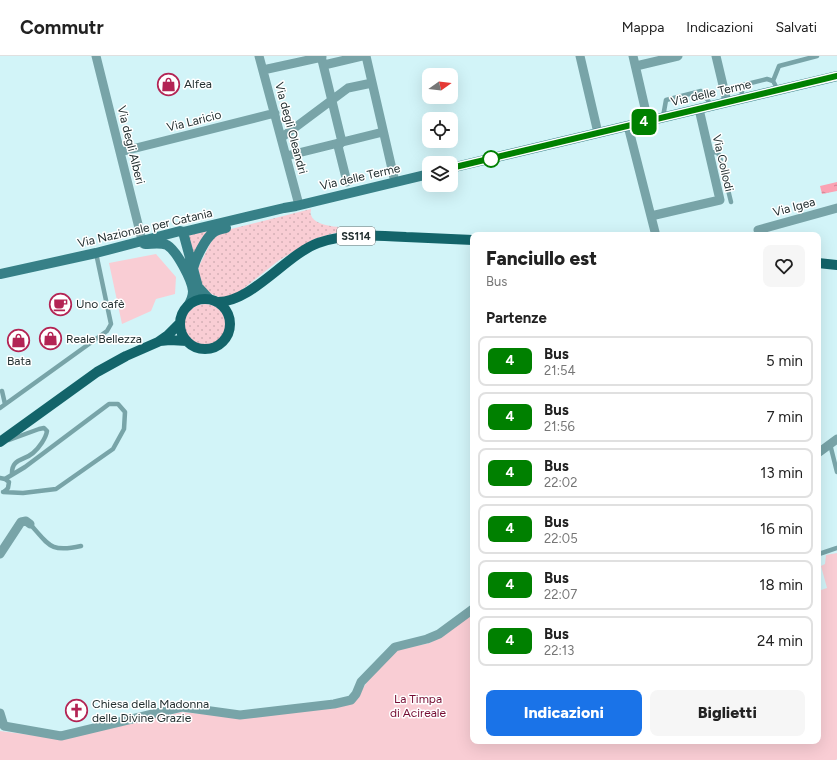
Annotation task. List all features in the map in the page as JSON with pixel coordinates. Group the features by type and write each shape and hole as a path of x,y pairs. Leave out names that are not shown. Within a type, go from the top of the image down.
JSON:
{"main road":[{"name":"SS114","path":"253,288 298,253 317,243 345,236 470,240"},
{"path":"821,257 837,258"},
{"path":"821,263 837,265"},
{"path":"213,300 228,312 230,319 229,333 225,340 220,344 207,349 193,346 187,341 181,330 180,323 182,314 188,306 194,301 202,299 213,300 224,302 234,299 253,288"},
{"path":"230,319 238,304 253,288"},
{"path":"0,443 97,372 126,356 158,342 168,335 180,323"},
{"path":"158,342 170,340 187,341"}],"street":[{"name":"Via degli Alberi","path":"96,56 143,242"},
{"name":"Via degli Oleandri","path":"259,56 298,206"},
{"path":"263,70 322,59 362,56"},
{"path":"366,56 394,182"},
{"path":"580,56 598,133"},
{"path":"633,56 648,121"},
{"path":"636,66 678,56"},
{"path":"716,56 727,102"},
{"path":"322,59 342,142"},
{"name":"Via delle Terme","path":"458,166 837,76"},
{"path":"281,138 348,88 372,83"},
{"name":"Via Collodi","path":"651,216 720,200 699,109"},
{"name":"Via Laricio","path":"120,152 275,113"},
{"path":"628,126 655,232"},
{"path":"286,156 383,132"},
{"path":"342,142 338,146 347,182"},
{"name":"Via delle Terme","path":"298,206 422,176"},
{"path":"188,268 206,241 214,232 229,226 283,213 298,206"},
{"name":"Via Nazionale per Catania","path":"0,274 143,242 180,231 184,232 298,206"},
{"name":"Via Igea","path":"758,230 837,208"},
{"path":"184,232 180,240 193,291 192,298 188,306"},
{"path":"143,242 159,243 169,247 188,268 202,292 213,300"},
{"path":"821,451 834,442"},
{"path":"0,554 21,522 26,521 30,524"},
{"path":"0,713 2,726 61,736 182,707 240,715 334,704 351,700 356,694 361,682 395,647 433,637 470,611"}],"lane":[{"path":"773,81 779,66 817,56"},
{"path":"741,99 743,85 767,79 773,81 779,91"},
{"path":"662,118 666,100 701,91 712,106"},
{"path":"709,154 715,152 718,153 720,157 731,202"},
{"path":"0,408 106,331 111,324 96,252"},
{"path":"2,391 5,404"},
{"path":"1,492 23,493 56,489 113,449 124,429 125,412 118,404 109,404 25,467 12,475 3,478"},
{"path":"0,443 39,429 44,428 47,431 47,435 33,453 17,461 14,465 12,475"},
{"path":"834,442 837,472"},
{"path":"1,492 7,490 9,486 8,482 3,478"},
{"path":"30,524 50,546 67,550 81,546"},
{"path":"821,553 837,548"}],"green space":[{"path":"311,209 311,215 314,220 319,223 334,226 362,228 342,231 314,239 278,261 233,297 223,299 207,292 201,283 198,268 213,238 227,230"},
{"path":"209,230 193,259 187,236"},
{"path":"156,254 176,277 175,294 156,299 151,311 122,324 109,263"},
{"path":"201,304 209,304 220,310 226,321 226,329 220,340 209,346 201,346 190,340 184,329 184,321 190,310"},
{"name":"La Timpa di Acireale","path":"837,553 836,760 0,760 0,731 62,739 182,712 241,718 358,696 369,679 397,650 430,643 470,614 470,744 821,744 821,590 827,588 821,566 825,564 826,555"}],"water":[{"path":"837,182 837,191 822,194 820,186"}],"bus line":[{"name":"4","path":"458,166 837,76"}],"place":[{"name":"Alfea","path":"168,84"},
{"name":"Uno cafè","path":"60,304"},
{"name":"Reale Bellezza","path":"50,339"},
{"name":"Bata","path":"19,340"},
{"name":"Chiesa della Madonna delle Divine Grazie","path":"76,711"}]}
